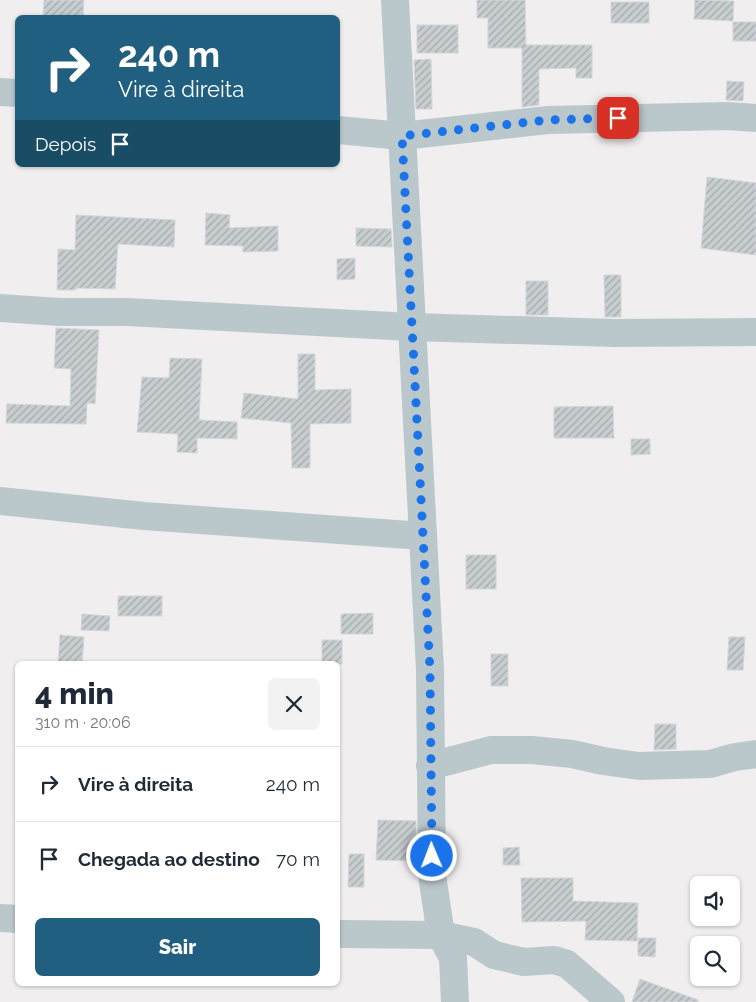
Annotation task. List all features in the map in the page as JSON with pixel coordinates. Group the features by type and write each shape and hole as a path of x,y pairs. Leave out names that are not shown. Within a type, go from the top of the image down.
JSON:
{"street":[{"path":"395,0 430,670 432,874 441,935 453,958 455,1002"},
{"path":"0,92 15,93"},
{"path":"340,130 402,136 548,120 728,116 756,118"},
{"path":"0,308 60,312 128,312 412,327 616,333 756,332"},
{"path":"0,501 144,516 423,536"},
{"path":"430,766 491,750 532,750 572,754 639,766 710,764 735,756 756,754"},
{"path":"0,918 15,919"},
{"path":"340,934 441,935 474,942 494,955 524,962 554,960 567,964 611,1002"}],"building":[{"path":"44,0 84,0 83,15 43,15"},
{"path":"477,0 525,0 526,45 592,45 592,78 576,78 576,68 539,69 539,105 522,107 522,48 488,48 488,18 477,18"},
{"path":"695,0 734,1 733,21 694,19"},
{"path":"611,2 649,2 649,23 611,23"},
{"path":"733,22 756,22 756,41 733,41"},
{"path":"417,25 458,25 458,53 417,53"},
{"path":"431,59 432,109 416,109 414,60"},
{"path":"727,81 744,82 743,101 726,100"},
{"path":"707,177 756,183 756,255 701,248"},
{"path":"206,213 230,215 229,228 278,226 278,251 243,252 243,246 205,245"},
{"path":"76,215 175,220 174,247 118,244 115,289 76,288 76,290 57,290 58,249 75,250"},
{"path":"356,228 391,229 392,247 356,246"},
{"path":"355,258 355,279 337,280 337,259"},
{"path":"604,275 621,275 621,317 605,317"},
{"path":"526,281 548,281 548,315 526,315"},
{"path":"56,328 99,330 95,404 87,403 86,424 6,423 7,404 70,406 71,369 54,368"},
{"path":"298,354 315,354 315,390 351,389 351,423 310,424 310,468 292,468 291,423 241,418 244,393 298,399"},
{"path":"170,358 202,359 199,420 237,422 237,439 197,438 197,453 177,452 178,434 137,432 142,377 169,378"},
{"path":"613,406 614,438 554,438 554,407"},
{"path":"631,439 650,439 650,454 631,455"},
{"path":"466,555 496,555 496,589 466,589"},
{"path":"118,596 162,596 162,616 118,616"},
{"path":"373,613 373,634 341,634 341,614"},
{"path":"82,614 110,616 109,631 81,630"},
{"path":"60,635 84,637 82,661 58,661"},
{"path":"729,637 745,637 743,670 727,670"},
{"path":"322,640 342,640 342,664 340,664 340,661 322,661"},
{"path":"491,654 508,654 508,686 491,686"},
{"path":"655,724 676,724 676,749 654,750"},
{"path":"378,820 416,821 416,861 376,860"},
{"path":"519,847 520,865 503,865 503,848"},
{"path":"349,854 364,854 364,887 348,887"},
{"path":"521,878 573,878 573,901 638,903 637,941 585,940 586,921 522,922"},
{"path":"638,938 656,938 655,957 638,956"},
{"path":"640,979 698,1000 698,1002 632,1002"}],"route":[{"path":"432,856 430,670 402,136 548,120 618,118"}]}
